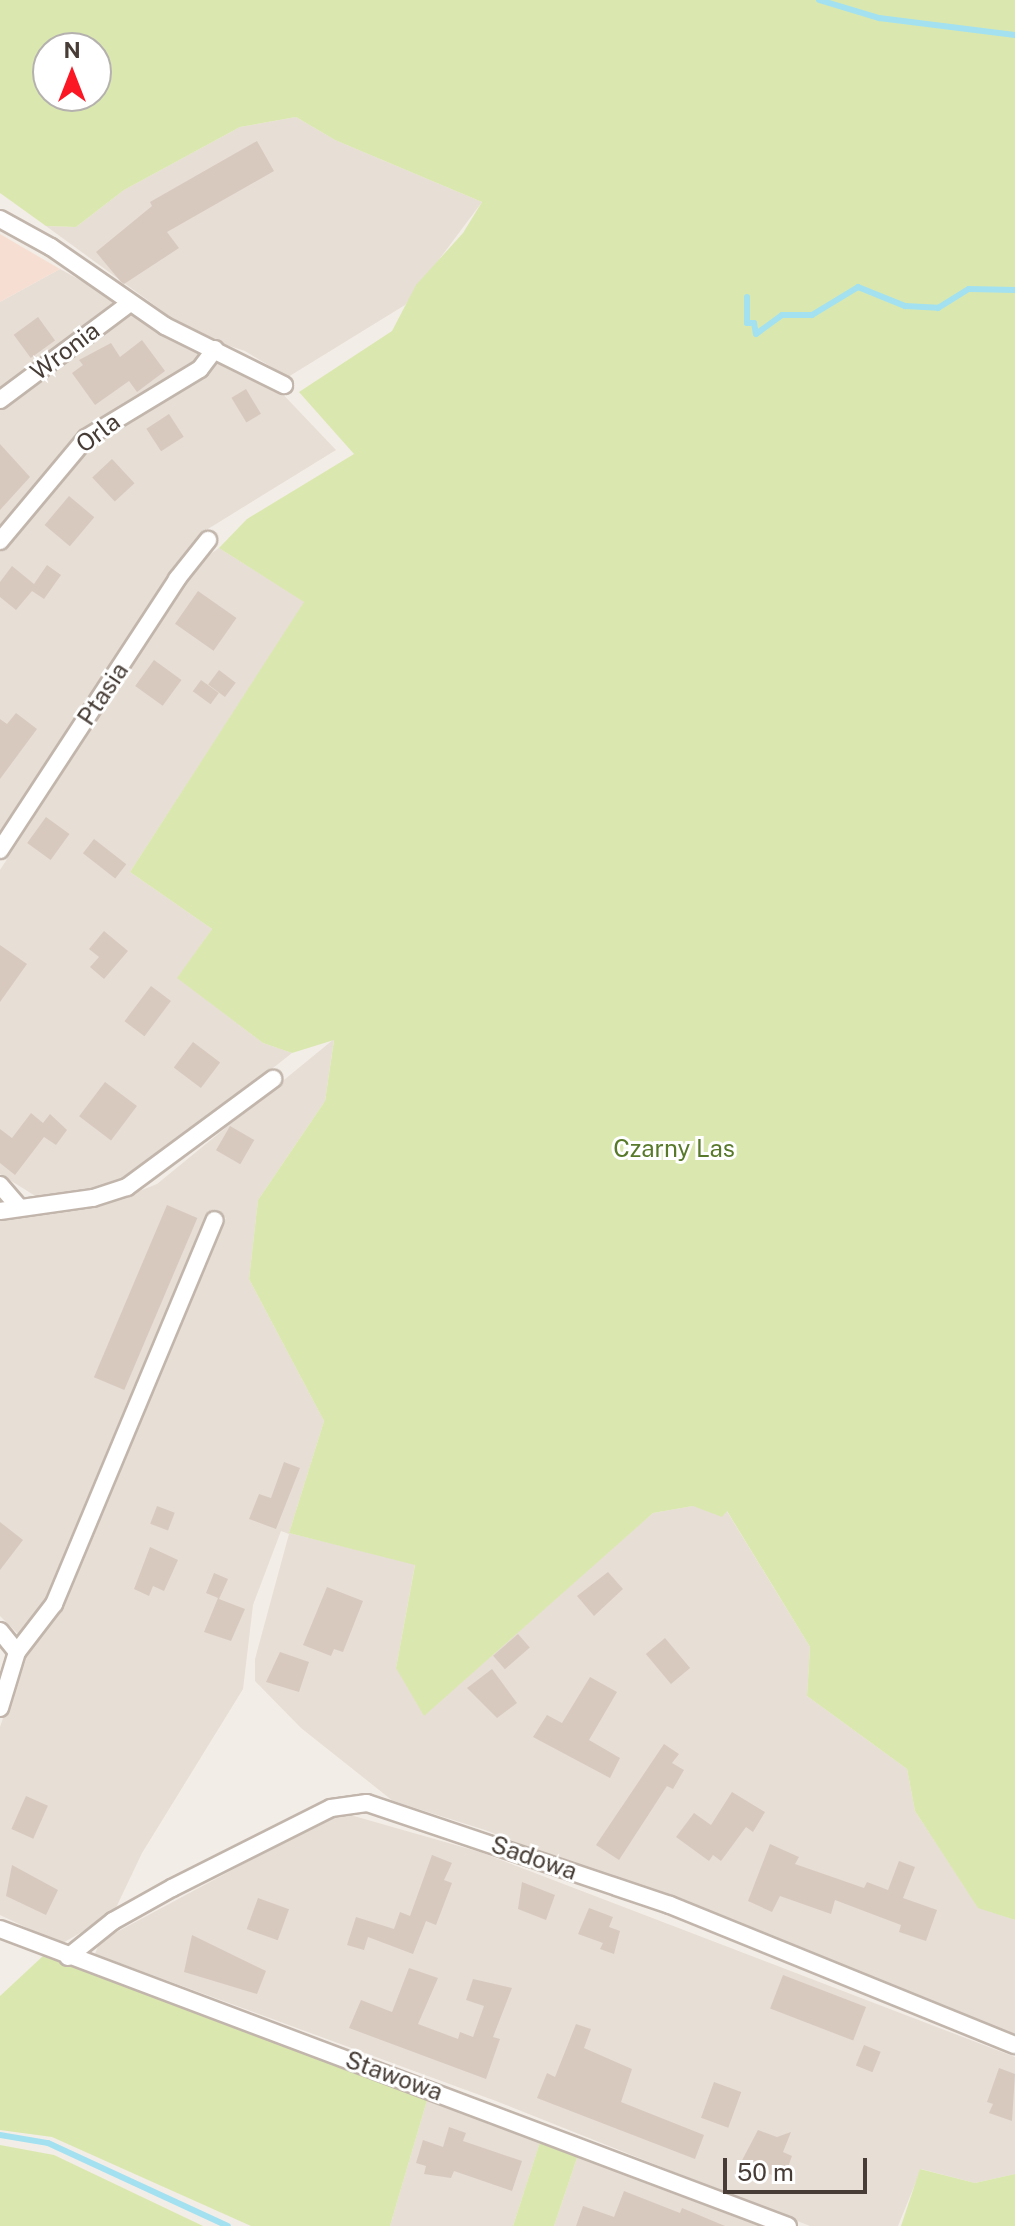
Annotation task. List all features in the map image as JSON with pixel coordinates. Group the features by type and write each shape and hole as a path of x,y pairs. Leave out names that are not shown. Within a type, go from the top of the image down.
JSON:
{"street":[{"path":"0,219 51,247 130,303 284,385"},
{"name":"Wronia","path":"0,400 130,303"},
{"name":"Orla","path":"0,541 86,438 200,369 215,349"},
{"name":"Ptasia","path":"0,850 177,579 208,540"},
{"path":"0,1211 75,1201 127,1187 273,1079"},
{"path":"0,1185 19,1207"},
{"path":"0,1708 17,1652 54,1604 215,1220"},
{"path":"0,1631 17,1652"},
{"name":"Sadowa","path":"68,1957 113,1921 172,1888 331,1808 367,1803 670,1905 1015,2045"},
{"name":"Stawowa","path":"0,1929 788,2226"}],"shaded area":[{"path":"296,117 335,140 482,202 405,305 288,377 245,351 194,334 46,226 76,227 124,190 240,127"},
{"path":"0,234 60,269 0,302"},
{"path":"60,269 116,300 0,388 0,302"},
{"path":"135,313 204,354 189,369 83,432 0,528 0,408"},
{"path":"218,357 276,387 336,450 203,532 0,831 0,552 84,447"},
{"path":"219,548 305,602 130,872 212,929 178,978 263,1043 292,1053 137,1175 110,1186 37,1197 0,1174 0,870 199,562"},
{"path":"334,1039 325,1101 258,1200 249,1279 324,1421 289,1533 415,1564 396,1668 555,1597 653,1513 693,1506 726,1510 810,1647 807,1696 907,1769 915,1811 978,1907 1015,1920 1015,2036 485,1830 393,1801 301,1728 255,1681 255,1659 289,1534 281,1531 253,1605 243,1689 142,1853 113,1914 61,1944 0,1915 0,1727 26,1651 58,1614 226,1218 211,1210 45,1602 19,1635 0,1616 0,1218 117,1200 157,1184"},
{"path":"340,1812 480,1852 1015,2057 1015,2174 975,2183 921,2169 898,2226 810,2226 496,2101 95,1954 100,1941"},
{"path":"428,2097 541,2139 513,2226 390,2226"},
{"path":"578,2155 763,2226 554,2226"}],"green space":[{"name":"Czarny Las","path":"0,0 1015,0 1015,1920 978,1908 915,1811 907,1769 807,1696 810,1647 727,1511 722,1517 693,1506 653,1513 424,1716 396,1668 415,1565 289,1533 324,1421 249,1279 258,1200 325,1101 334,1040 292,1053 263,1043 177,978 212,929 130,872 304,602 219,548 247,519 354,454 299,392 392,331 416,285 463,233 482,202 335,140 296,117 240,127 124,190 76,227 46,226 0,193"},
{"path":"43,1956 428,2097 390,2226 251,2226 52,2137 0,2130 0,1996"},
{"path":"541,2139 578,2155 554,2226 513,2226"},
{"path":"0,2145 54,2155 203,2226 0,2226"},
{"path":"920,2169 975,2183 1015,2174 1015,2226 901,2226"}],"building":[{"path":"257,141 274,171 167,232 179,248 124,284 121,282 96,252 152,206 150,202"},
{"path":"38,317 55,340 31,358 14,335"},
{"path":"142,340 165,371 137,392 129,381 95,405 72,373 83,365 79,360 111,343 120,357"},
{"path":"246,389 261,414 246,423 231,398"},
{"path":"169,414 184,437 161,451 146,429"},
{"path":"0,444 30,477 0,510"},
{"path":"112,459 135,483 115,502 92,477"},
{"path":"69,496 94,517 70,546 45,525"},
{"path":"47,565 61,575 44,599 32,591 16,610 0,597 0,582 12,566 34,584"},
{"path":"198,591 237,618 214,651 175,624"},
{"path":"154,660 182,680 163,706 135,686"},
{"path":"219,670 236,683 225,697 208,684"},
{"path":"201,680 219,693 211,704 193,691"},
{"path":"16,713 37,729 0,779 0,719 7,724"},
{"path":"46,817 69,834 51,860 27,843"},
{"path":"94,839 126,864 115,878 83,853"},
{"path":"104,931 128,951 104,979 90,967 99,957 89,949"},
{"path":"0,945 27,964 0,1002"},
{"path":"151,986 171,1001 144,1036 125,1021"},
{"path":"193,1042 220,1062 201,1088 174,1068"},
{"path":"105,1082 137,1106 111,1140 79,1116"},
{"path":"31,1113 43,1123 50,1114 67,1130 56,1145 44,1137 15,1175 0,1163 0,1129 12,1138"},
{"path":"230,1126 254,1140 240,1164 216,1150"},
{"path":"167,1205 197,1218 124,1390 94,1377"},
{"path":"284,1462 300,1468 276,1529 249,1519 259,1494 271,1498"},
{"path":"157,1506 175,1513 168,1531 150,1524"},
{"path":"0,1522 23,1540 0,1570"},
{"path":"150,1547 178,1560 164,1591 153,1586 149,1596 134,1589"},
{"path":"608,1572 623,1589 594,1616 577,1596"},
{"path":"214,1573 228,1579 219,1599 245,1609 231,1641 204,1632 218,1598 206,1593"},
{"path":"327,1587 363,1601 343,1652 334,1649 331,1656 303,1645"},
{"path":"518,1634 530,1648 505,1669 493,1656"},
{"path":"665,1638 690,1668 671,1684 646,1654"},
{"path":"280,1652 309,1662 299,1692 266,1682"},
{"path":"492,1669 517,1703 497,1718 467,1688"},
{"path":"590,1677 617,1692 589,1740 620,1758 610,1778 533,1737 547,1715 562,1723"},
{"path":"664,1744 679,1754 672,1763 684,1770 673,1789 667,1786 619,1860 596,1845"},
{"path":"732,1792 765,1812 753,1832 746,1827 721,1861 713,1855 709,1861 676,1837 694,1813 711,1825"},
{"path":"26,1796 48,1806 33,1839 11,1829"},
{"path":"770,1844 799,1857 795,1864 864,1888 867,1882 888,1890 899,1861 915,1867 903,1898 937,1910 926,1941 899,1932 901,1925 835,1900 831,1914 780,1896 772,1912 748,1901"},
{"path":"432,1855 452,1863 444,1880 452,1883 436,1925 426,1921 413,1954 368,1937 364,1950 347,1945 356,1917 394,1929 400,1912 410,1916"},
{"path":"12,1865 58,1890 46,1915 6,1896"},
{"path":"522,1882 555,1895 546,1920 518,1909"},
{"path":"258,1898 289,1909 278,1940 247,1929"},
{"path":"589,1908 613,1917 609,1927 620,1931 614,1954 600,1949 603,1943 578,1934"},
{"path":"192,1935 266,1971 257,1994 184,1972"},
{"path":"409,1968 438,1978 418,2024 458,2039 460,2032 473,2037 484,2006 466,2000 473,1979 512,1988 493,2037 500,2039 486,2079 349,2028 361,2000 392,2012"},
{"path":"783,1975 866,2007 853,2041 770,2009"},
{"path":"576,2024 591,2029 584,2048 632,2069 621,2102 704,2135 695,2159 537,2098 547,2073 555,2077"},
{"path":"864,2045 881,2052 872,2072 856,2065"},
{"path":"999,2068 1015,2074 1012,2121 989,2113 993,2104 987,2102"},
{"path":"714,2082 741,2092 728,2128 701,2118"},
{"path":"449,2127 466,2133 463,2141 522,2161 512,2191 454,2171 451,2178 424,2174 426,2166 416,2163 423,2140 443,2147"},
{"path":"758,2130 777,2137 791,2132 783,2152 792,2156 784,2178 739,2166"},
{"path":"624,2191 680,2213 682,2208 725,2226 576,2226 583,2206 614,2217"}],"waterway":[{"path":"819,0 879,18 1015,35"},
{"path":"747,297 747,323 754,323 756,334 782,315 812,315 858,287 905,306 938,308 969,289 1015,290"},
{"path":"0,2135 48,2143 228,2226"}]}
